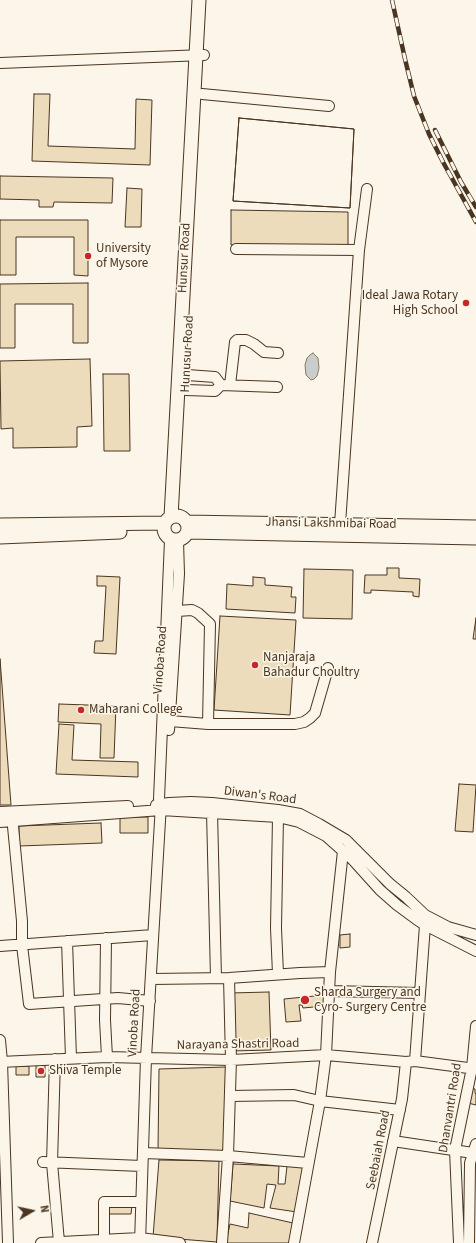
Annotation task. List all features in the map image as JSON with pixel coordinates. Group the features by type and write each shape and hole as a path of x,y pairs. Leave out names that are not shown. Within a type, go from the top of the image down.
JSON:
{"main road":[{"name":"Hunsur Road","path":"175,528 186,238 200,55 199,0"},
{"name":"Hunusur Road","path":"175,528 187,375 202,94 200,55 207,0"},
{"name":"Jhansi Lakshmibai Road","path":"0,537 175,528 340,524 476,527"},
{"name":"Jhansi Lakshmibai Road","path":"0,525 175,528 476,538"}],"street":[{"path":"0,64 200,55"},
{"path":"202,94 329,106"},
{"path":"340,524 359,250 367,189"},
{"path":"236,249 359,250"},
{"path":"186,390 215,391 226,385 235,342 238,340 246,340 264,352 278,353"},
{"path":"187,375 215,378 226,385 277,387"},
{"name":"Vinoba Road","path":"161,807 165,799 179,574 175,528"},
{"name":"Vinoba Road","path":"140,1241 146,1058 161,807 160,799 175,528"},
{"path":"177,611 192,610 198,613 210,624 208,724"},
{"path":"170,721 208,724 295,724 304,722 315,713 328,668"},
{"name":"Diwan's Road","path":"0,812 12,816 161,807 170,803 191,802 278,810 300,814 346,840 385,880 406,897 424,915 448,926 476,935"},
{"path":"161,807 278,817 299,822 326,836 352,859 380,890 424,925 476,950"},
{"path":"212,812 216,978"},
{"path":"0,822 12,816 22,921 22,945 29,1004 118,998 150,1001"},
{"path":"278,817 276,928 278,974"},
{"path":"294,1243 320,1101 326,1055 330,972 343,851"},
{"name":"Seebaiah Road","path":"372,1243 410,1061 420,993 424,925"},
{"path":"0,946 153,935"},
{"path":"106,938 107,1057"},
{"path":"67,941 71,1058"},
{"path":"150,979 229,978 330,972"},
{"path":"222,1243 228,1156 231,1060 229,978"},
{"path":"329,991 420,993"},
{"name":"Dhanvantri Road","path":"459,1243 455,1150 474,1069 476,1026"},
{"path":"0,1040 5,1238"},
{"name":"Narayana Shastri Road","path":"1,1062 107,1057 231,1060 326,1055 410,1061 474,1069"},
{"path":"55,1059 48,1162 64,1242"},
{"path":"230,1096 294,1095 320,1101 400,1110"},
{"path":"393,1141 455,1150 475,1148 470,1163 469,1243"},
{"path":"143,1153 228,1156 308,1163"},
{"path":"48,1162 142,1166"},
{"path":"98,1241 104,1202 141,1202"},
{"path":"41,1243 98,1241 180,1243"}],"shaded area":[{"path":"313,353 318,358 319,368 317,376 311,380 306,375 305,365 307,358"}],"building":[{"path":"34,94 50,94 48,146 135,149 136,99 152,100 150,165 32,161"},
{"path":"239,118 354,129 350,208 233,201"},
{"path":"239,118 354,129 350,208 233,201"},
{"path":"0,176 113,178 112,203 54,202 53,207 39,207 39,200 0,199"},
{"path":"127,188 142,189 141,227 125,227"},
{"path":"231,210 348,212 348,247 231,245"},
{"path":"0,220 88,220 88,276 74,275 74,237 16,237 16,275 0,275"},
{"path":"88,283 88,343 73,343 73,304 15,304 15,348 0,348 0,284"},
{"path":"90,359 92,426 77,427 77,447 13,448 13,428 1,429 0,361"},
{"path":"103,374 129,374 130,451 104,451"},
{"path":"387,568 399,568 399,578 420,579 419,597 413,596 413,592 371,590 371,593 364,593 365,575 387,575"},
{"path":"304,569 353,570 352,619 303,618"},
{"path":"97,576 120,577 116,654 94,653 95,641 103,641 106,586 97,586"},
{"path":"253,577 265,578 265,585 292,587 291,597 296,597 295,613 226,609 227,584 253,586"},
{"name":"Nanjaraja Bahadur Choultry","path":"220,616 296,620 290,715 214,710"},
{"path":"476,618 476,639 473,639"},
{"path":"0,659 11,805 0,805"},
{"path":"59,704 116,706 114,758 100,758 101,724 58,722"},
{"path":"59,724 74,725 72,760 138,762 138,777 56,774"},
{"path":"459,784 476,785 473,832 455,831"},
{"path":"120,817 148,817 148,833 120,833"},
{"path":"101,823 102,843 19,846 19,826"},
{"path":"350,934 350,947 340,948 340,935"},
{"path":"269,992 271,1050 232,1051 230,993"},
{"path":"325,995 326,1004 303,1008 302,1005 299,1005 301,1021 286,1022 284,999"},
{"name":"Shiva Temple","path":"45,1064 45,1077 36,1077 36,1065"},
{"path":"16,1066 29,1066 29,1075 16,1075"},
{"path":"226,1067 225,1152 158,1150 159,1069"},
{"path":"471,1088 475,1089 476,1105 468,1103"},
{"path":"159,1160 219,1161 217,1242 153,1237"},
{"path":"233,1164 279,1166 278,1184 285,1184 287,1166 306,1165 297,1212 270,1208 276,1185 267,1184 264,1208 230,1201"},
{"path":"104,1202 132,1205 131,1214 105,1214"},
{"path":"249,1213 293,1223 291,1243 226,1243 230,1224 248,1228"}],"railway":[{"path":"392,0 414,96 429,134 476,222"},
{"path":"435,130 461,182 476,207"}],"place":[{"name":"University of Mysore","path":"88,256"},
{"name":"Ideal Jawa Rotary High School","path":"466,303"},
{"name":"Nanjaraja Bahadur Choultry","path":"255,665"},
{"name":"Maharani College","path":"81,710"},
{"name":"Sharda Surgery and Cyro- Surgery Centre","path":"305,1000"},
{"name":"Shiva Temple","path":"41,1071"}]}
